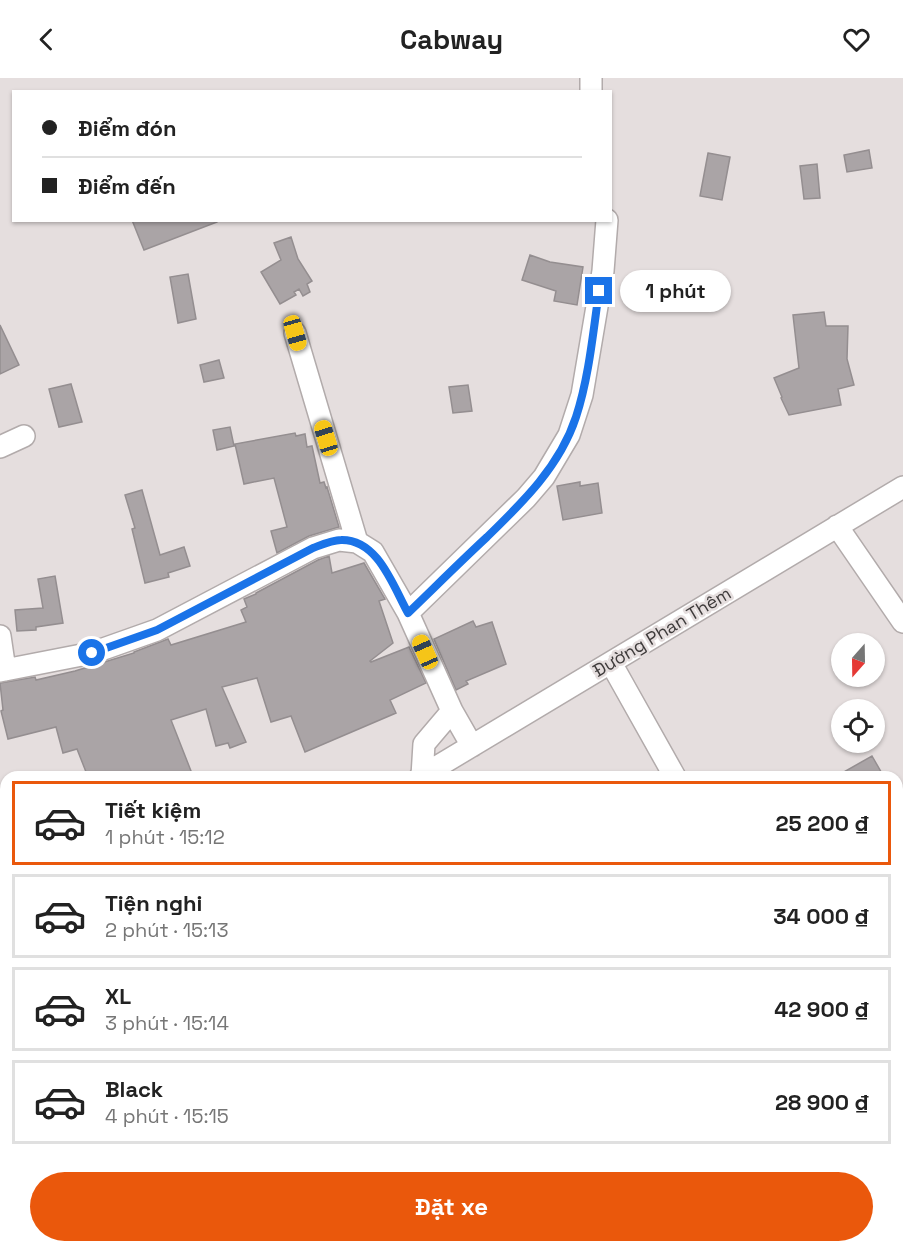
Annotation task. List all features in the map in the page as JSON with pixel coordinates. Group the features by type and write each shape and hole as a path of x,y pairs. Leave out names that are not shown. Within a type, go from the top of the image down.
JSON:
{"street":[{"path":"408,613 526,498 544,477 569,435 582,395 603,271 607,222"},
{"path":"295,333 357,542"},
{"path":"0,447 24,436"},
{"name":"Đường Phan Thêm","path":"430,771 903,487"},
{"path":"837,526 903,622"},
{"path":"0,636 3,670 92,653 157,630 313,548 339,540 357,542 373,552 408,613 452,711 472,746"},
{"path":"611,663 672,771"},
{"path":"421,771 424,744 452,711"}],"building":[{"path":"869,150 872,168 847,172 844,155"},
{"path":"708,153 730,157 722,200 700,196"},
{"path":"817,164 820,198 804,199 800,166"},
{"path":"133,222 217,222 144,250"},
{"path":"291,237 298,259 312,281 307,284 310,292 303,296 299,289 294,292 296,295 280,304 261,272 281,260 274,243"},
{"path":"530,255 550,262 583,267 577,305 554,301 556,291 522,280"},
{"path":"188,274 196,319 178,323 170,277"},
{"path":"824,312 826,326 848,326 847,359 854,385 838,389 841,405 789,415 774,378 799,368 793,315"},
{"path":"0,325 19,365 0,374"},
{"path":"219,360 224,378 204,382 200,365"},
{"path":"71,384 82,422 59,427 49,389"},
{"path":"468,385 472,411 453,413 449,387"},
{"path":"230,427 234,446 217,450 213,430"},
{"path":"295,433 296,436 305,434 307,447 312,446 320,483 324,482 327,487 339,527 309,536 277,553 271,531 287,527 274,478 244,484 235,444"},
{"path":"580,482 580,486 598,483 602,513 563,520 557,486"},
{"path":"142,490 160,555 184,547 190,566 168,573 169,577 145,583 132,529 135,528 125,495"},
{"path":"329,556 332,573 364,563 385,599 379,601 393,643 370,661 409,647 426,683 390,700 396,713 305,752 291,716 271,722 257,678 222,687 246,742 230,748 228,743 216,746 206,709 171,720 191,771 86,771 77,749 63,753 56,727 8,739 1,711 3,710 0,683 35,677 36,680 75,671 134,653 168,639 171,645 246,622 241,610 247,607 244,599"},
{"path":"55,576 63,623 36,627 36,630 17,631 15,610 43,608 38,579"},
{"path":"473,621 476,627 492,622 506,664 466,681 468,684 456,690 434,639"},
{"path":"872,756 881,771 846,771"}],"route":[{"path":"92,653 157,630 313,548 339,540 357,542 373,552 408,613 526,498 544,477 558,454 569,435 582,395 599,291"}]}
